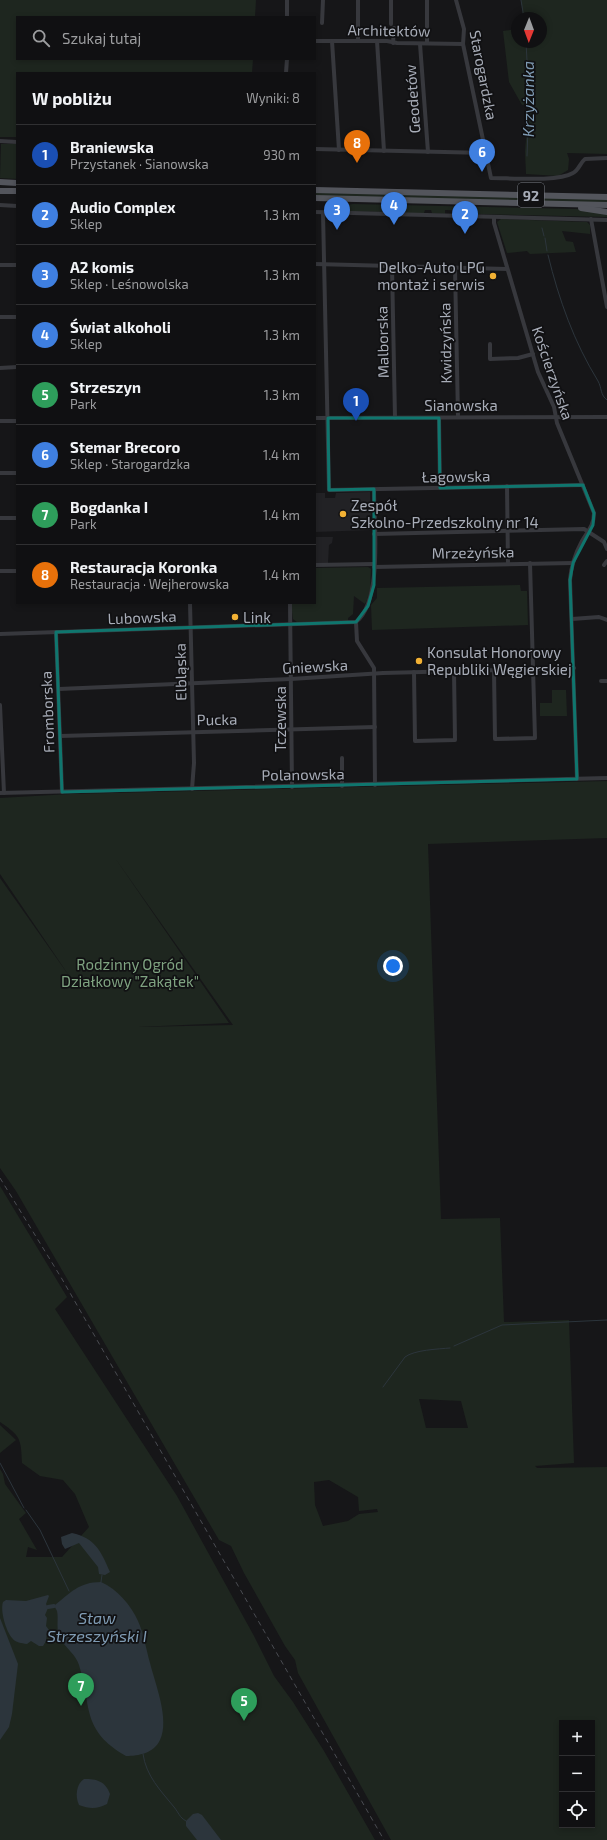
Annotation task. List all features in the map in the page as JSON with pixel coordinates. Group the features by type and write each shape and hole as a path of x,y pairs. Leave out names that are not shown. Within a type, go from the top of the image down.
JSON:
{"main road":[{"path":"0,182 16,183"},
{"name":"92","path":"316,190 607,197"},
{"path":"0,191 16,191"},
{"name":"92","path":"316,198 607,205"},
{"path":"557,204 607,212"}],"street":[{"path":"287,0 287,16"},
{"path":"322,23 323,0"},
{"path":"358,0 358,40"},
{"path":"391,0 393,43"},
{"path":"427,0 427,43"},
{"name":"Starogardzka","path":"456,0 464,29 463,44 491,178 554,179 578,170 585,159 607,158"},
{"name":"Architektów","path":"316,41 358,40 393,43 463,44"},
{"path":"332,41 339,150"},
{"path":"376,41 384,151"},
{"name":"Geodetów","path":"420,44 428,152"},
{"path":"286,72 287,60"},
{"path":"0,142 16,142"},
{"path":"316,150 487,154"},
{"path":"0,206 16,206"},
{"path":"316,212 607,220"},
{"path":"323,213 328,418"},
{"name":"Kościerzyńska","path":"494,217 494,223 507,269 538,372 554,407 555,417 594,513 593,525 573,563 570,580 577,779"},
{"path":"591,220 607,307"},
{"path":"316,264 507,269"},
{"path":"0,265 16,265"},
{"name":"Malborska","path":"392,266 396,418"},
{"name":"Kwidzyńska","path":"455,268 458,418"},
{"path":"0,317 16,317"},
{"path":"490,344 490,358 518,358 532,354"},
{"path":"0,368 16,367"},
{"name":"Sianowska","path":"316,418 607,416"},
{"name":"Łagowska","path":"328,418 329,490 583,485"},
{"path":"439,418 440,488"},
{"path":"0,421 16,421"},
{"path":"0,473 16,473"},
{"path":"507,486 508,564"},
{"path":"374,489 374,585 371,598 364,613 356,622 357,641 374,668 375,785"},
{"path":"0,518 16,518"},
{"path":"374,534 584,529 604,542 607,549"},
{"path":"494,671 495,739 535,738 530,563"},
{"name":"Mrzeżyńska","path":"316,565 573,563"},
{"path":"0,571 16,571"},
{"name":"Elbląska","path":"190,604 193,732 192,789"},
{"name":"Tczewska","path":"290,604 292,787"},
{"path":"572,618 599,618 607,620"},
{"name":"Lubowska","path":"0,634 356,622"},
{"name":"Fromborska","path":"56,632 62,792"},
{"name":"Gniewska","path":"58,689 192,684 414,672 574,668"},
{"path":"414,672 415,741 455,740 454,672"},
{"path":"601,681 607,681"},
{"path":"0,705 2,793"},
{"name":"Pucka","path":"60,736 375,727"},
{"path":"342,758 342,786"},
{"name":"Polanowska","path":"2,793 342,786 607,778"}],"highlighted area":[{"path":"328,418 439,418 440,488 583,485 594,513 593,525 573,563 570,580 577,779 62,792 56,632 356,622 368,606 374,585 374,489 329,490"}],"shaded area":[{"name":"Zespół Szkolno-Przedszkolny nr 14","path":"370,492 371,530 316,532 316,493 325,493 325,498 335,498 336,493"},
{"path":"316,537 333,537 332,543 329,545 328,563 316,563"}],"green space":[{"path":"0,0 256,0 255,16 16,16 16,60 253,60 252,72 16,72 16,137 0,137"},
{"path":"521,0 607,0 607,154 567,153 569,159 568,170 558,176 526,174 525,151 529,104 522,105 509,82 503,31 511,30 511,48 547,48 547,12 522,12"},
{"path":"1,144 16,144 16,179 0,178"},
{"path":"316,192 607,199 607,203 316,196"},
{"path":"346,205 577,209 607,214 607,217 471,214 471,211 445,210 445,214 432,213 431,210 425,210 424,213 403,213 401,210 393,209 391,212 343,211"},
{"path":"501,219 587,222 590,225 590,234 562,231 566,241 573,242 576,252 530,254 527,251 507,253 497,222"},
{"path":"368,567 371,569 370,590 367,600 365,604 354,596 353,614 348,618 348,621 297,622 293,619 291,604 316,604 316,568"},
{"path":"520,585 521,591 527,591 528,625 372,630 371,605 377,598 377,588"},
{"path":"552,690 566,690 567,716 540,716 540,703 552,703"},
{"name":"Rodzinny Ogród Działkowy \"Zakątek\"","path":"607,781 607,838 428,844 441,1219 500,1218 504,1322 569,1320 574,1463 535,1466 537,1468 607,1467 607,1840 391,1840 298,1673 295,1660 285,1646 244,1573 231,1546 219,1540 16,1191 0,1168 0,878 72,980 0,874 0,798 70,794","holes":["115,858 233,1025 138,1027 229,1023","419,1399 461,1401 468,1428 426,1428","329,1480 358,1497 359,1511 377,1509 378,1512 359,1514 348,1521 323,1526 315,1505 314,1482"]},
{"path":"0,1186 67,1297 55,1309 177,1496 254,1636 274,1676 293,1702 324,1751 375,1840 0,1840 0,1469 3,1474 5,1484 26,1513 19,1519 37,1550 28,1547 26,1557 62,1557 89,1527 75,1494 63,1480 40,1476 22,1463 20,1443 16,1435 0,1422"},
{"path":"0,1425 16,1440 0,1453"}],"water":[{"path":"72,1533 86,1538 96,1546 104,1558 110,1572 105,1575 99,1574 98,1567 79,1543 65,1549 62,1544 61,1537"},
{"name":"Staw Strzeszyński I","path":"93,1582 101,1582 118,1593 127,1603 138,1621 161,1702 163,1712 163,1732 160,1740 154,1748 146,1753 126,1756 102,1737 90,1716 78,1661 59,1636 58,1614 54,1606 75,1589"},
{"path":"48,1595 46,1604 48,1608 45,1615 47,1618 46,1626 49,1630 47,1631 46,1641 43,1646 39,1646 31,1641 27,1644 15,1641 10,1635 6,1626 2,1610 3,1602 6,1600 26,1601"},
{"path":"0,1618 18,1664 9,1727 0,1740"},
{"path":"84,1779 97,1780 106,1786 110,1794 107,1804 93,1808 79,1805 77,1791 79,1784"},
{"path":"198,1813 202,1815 221,1840 197,1840 186,1826 186,1821 193,1814"}],"waterway":[{"name":"Krzyżanka","path":"521,0 523,12"},
{"name":"Krzyżanka","path":"526,48 529,98 527,156"},
{"name":"Krzyżanka","path":"542,228 544,236"},
{"name":"Krzyżanka","path":"545,238 547,251"},
{"name":"Krzyżanka","path":"548,255 568,320 599,384 602,394 607,400"},
{"path":"454,1346 502,1325 607,1320"},
{"path":"383,1387 405,1357 426,1350 450,1348"},
{"path":"0,1463 24,1508"},
{"path":"26,1510 40,1530 69,1591"},
{"path":"101,1582 102,1575"},
{"path":"48,1607 54,1606"},
{"path":"143,1754 147,1769 155,1783 180,1816 186,1821"}],"railway":[{"path":"0,1178 62,1279 384,1840"}],"place":[{"name":"Restauracja Koronka","path":"357,163"},
{"name":"Stemar Brecoro","path":"482,172"},
{"name":"Świat alkoholi","path":"394,225"},
{"name":"A2 komis","path":"337,230"},
{"name":"Audio Complex","path":"465,234"},
{"name":"Delko-Auto LPG montaż i serwis","path":"493,276"},
{"name":"Braniewska","path":"356,421"},
{"name":"Zespół Szkolno-Przedszkolny nr 14","path":"343,514"},
{"name":"Link","path":"235,617"},
{"name":"Konsulat Honorowy Republiki Węgierskiej","path":"419,661"},
{"name":"Bogdanka I","path":"81,1706"},
{"name":"Strzeszyn","path":"244,1721"}]}
